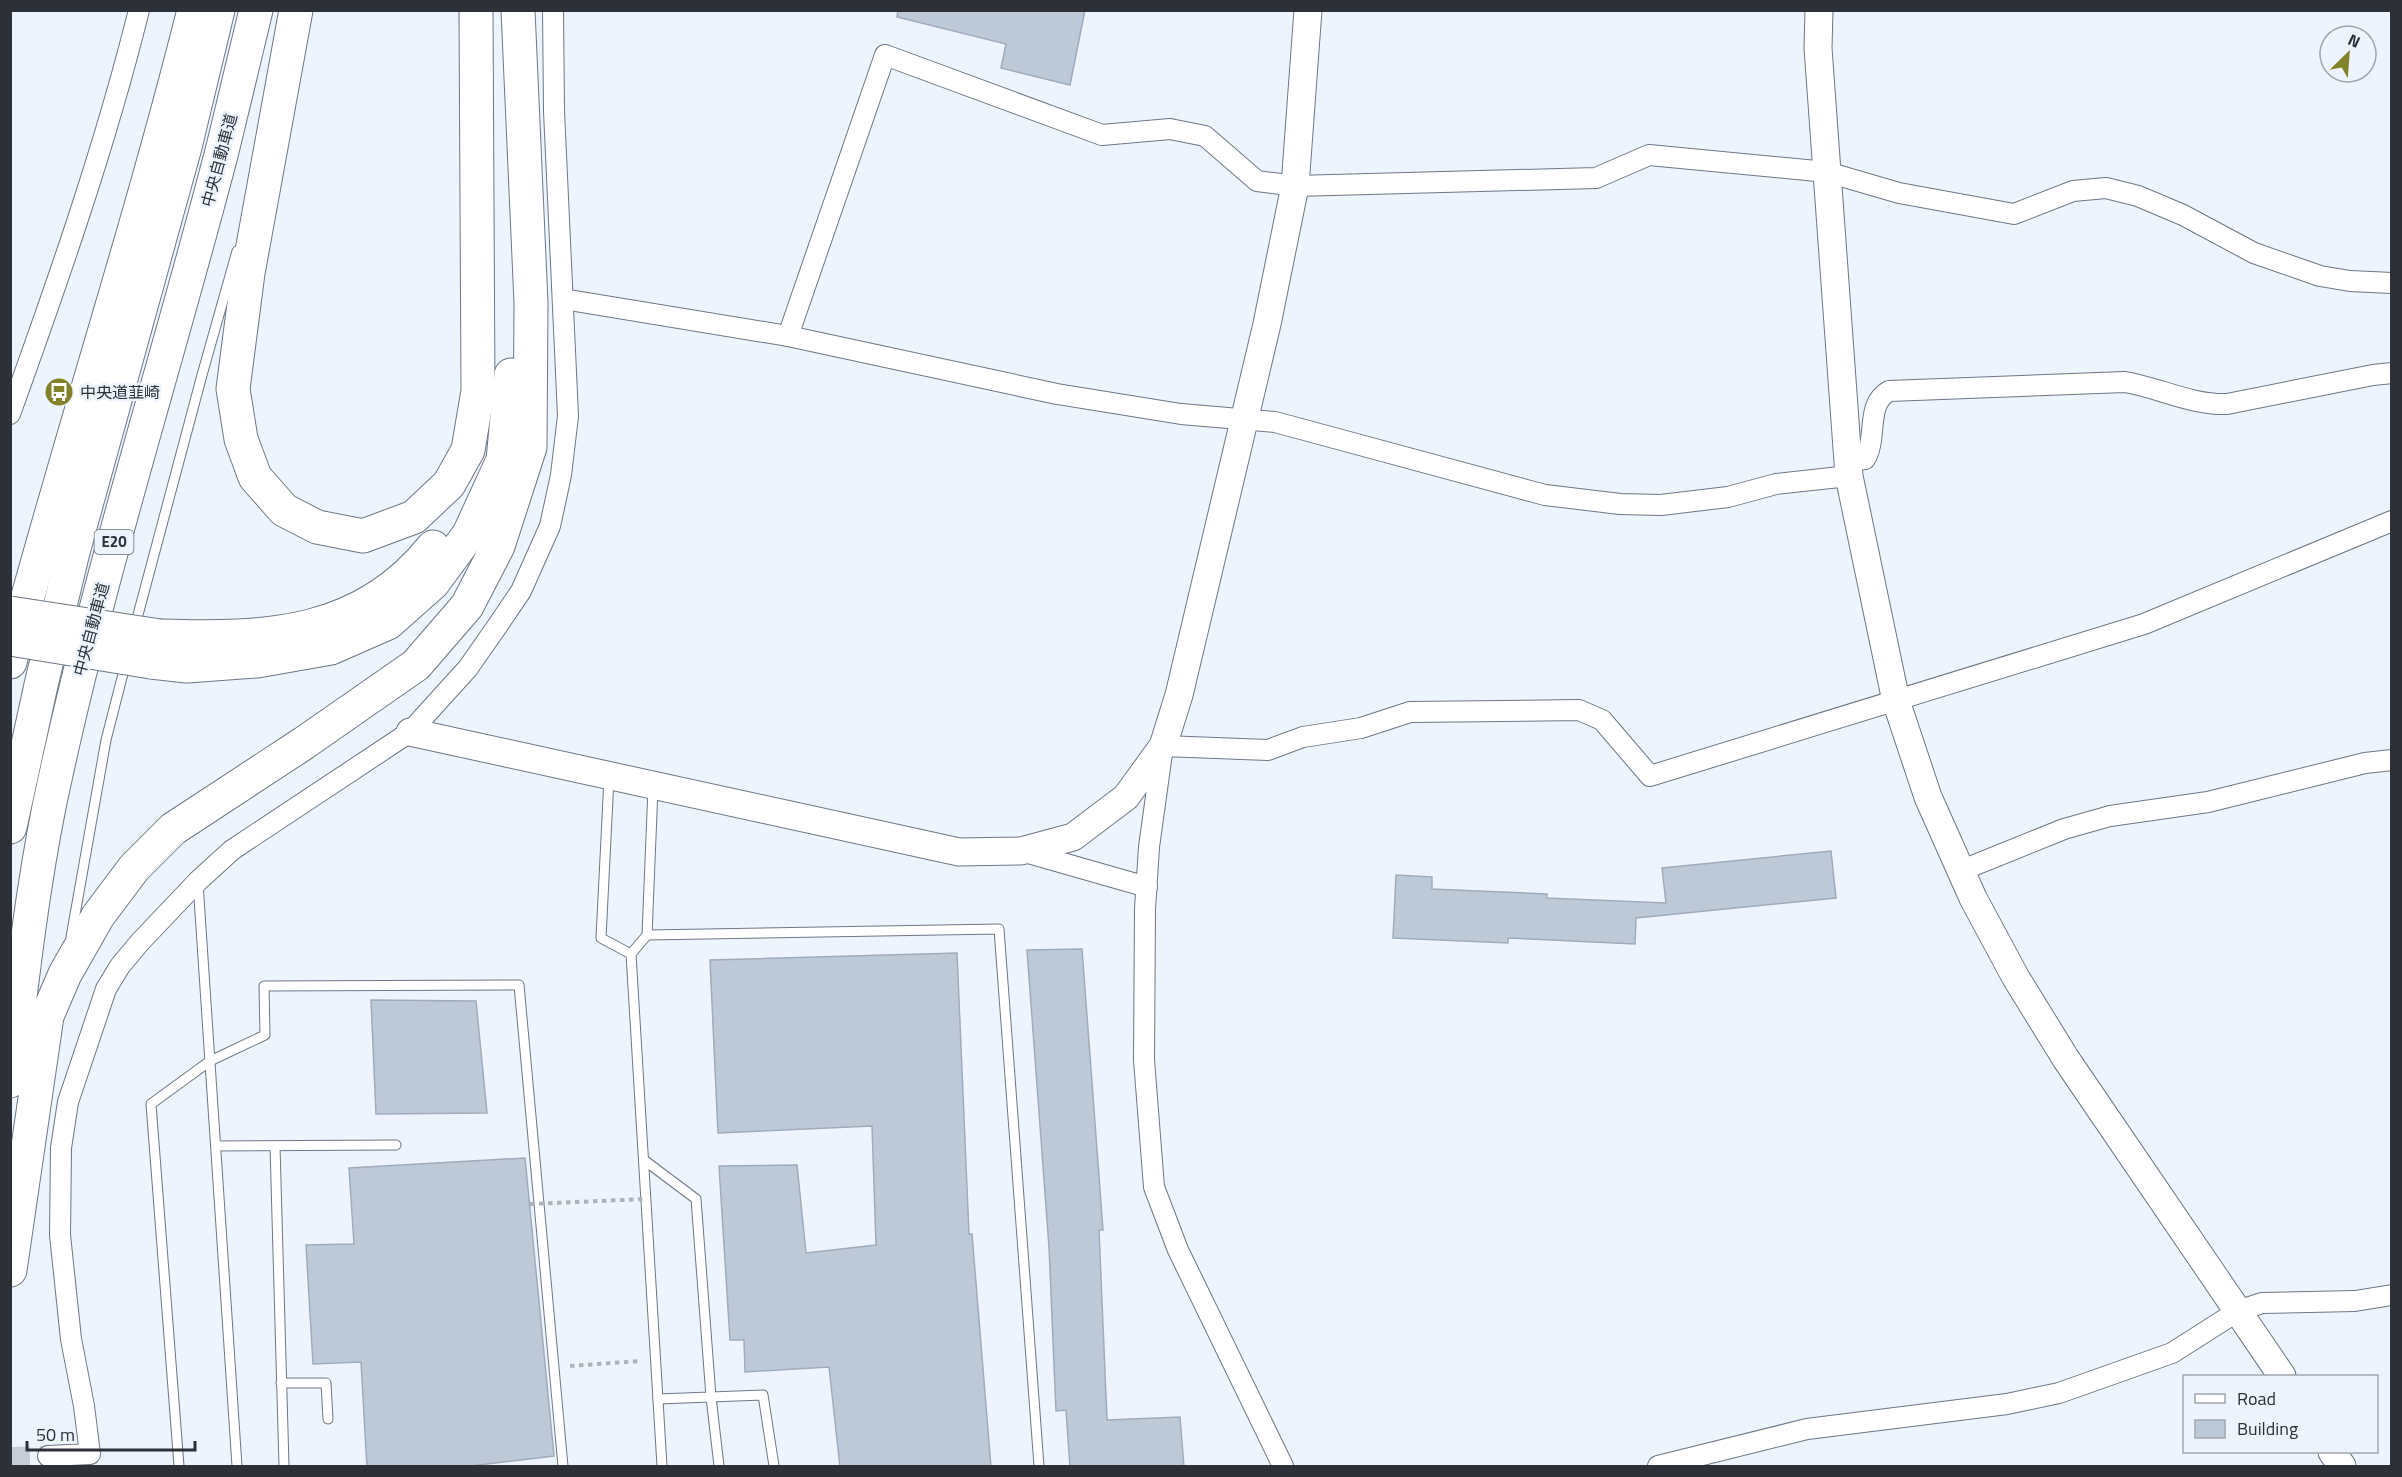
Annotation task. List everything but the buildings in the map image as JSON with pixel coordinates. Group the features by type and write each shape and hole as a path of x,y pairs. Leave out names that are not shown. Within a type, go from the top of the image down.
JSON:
{"highway":[{"path":"10,662 194,10"},
{"name":"E20","path":"10,827 41,685 74,552 185,147 218,10"},
{"name":"中央自動車道","path":"10,1081 27,943 49,810 75,692 142,438 221,156 256,10"},
{"path":"296,10 248,273 233,389 241,439 255,477 284,510 317,527 363,536 414,517 449,484 468,450 478,391 477,10"},
{"path":"10,639 143,646 312,627 372,603 414,571 462,512 487,455 498,371 477,10"},
{"path":"10,613 143,646 187,666 257,661 331,648 388,623 433,583 469,534 503,460 515,320 516,10"},
{"path":"10,1270 47,1016 65,974 98,916 134,868 173,829 304,743 416,665 467,606 498,546 530,447 531,303 516,10"}],"street":[{"path":"10,414 68,251 128,57 139,10"},
{"path":"48,1456 91,1461 84,1406 71,1339 60,1234 61,1148 68,1102 106,989 120,966 140,942 198,881 232,850 410,732 468,668 498,625 521,591 550,526 561,476 568,416 554,111 553,10"},
{"path":"1283,1467 1178,1250 1154,1187 1144,1060 1149,848 1163,746 1179,695 1267,324 1295,186 1308,10"},
{"path":"1819,10 1818,48 1849,469 1896,701 1928,797 1973,898 2016,978 2066,1059 2281,1375"},
{"path":"788,336 885,55 1102,135 1170,129 1205,136 1257,180 1295,186 1596,178 1649,155 1827,172 1899,193 2014,214 2073,191 2106,188 2138,196 2183,215 2254,253 2320,276 2350,281 2391,283"},
{"path":"563,299 788,336 1057,394 1181,414 1275,422 1545,495 1620,504 1672,504 1728,497 1776,484 1849,469 1865,459 1872,448 1875,407 1880,396 1889,391 2125,382 2147,385 2186,400 2208,404 2227,404 2373,375 2391,374"},
{"path":"1163,746 1268,750 1303,737 1361,728 1410,712 1579,710 1602,720 1650,776 2144,624 2391,521"},
{"path":"410,732 959,852 1021,851 1073,837 1126,797 1163,746"},
{"path":"1960,871 2064,829 2110,816 2208,802 2365,763 2391,760"},
{"path":"1021,851 1147,887"},
{"path":"1658,1467 1807,1429 2007,1404 2059,1393 2172,1353 2238,1311 2262,1303 2355,1301 2391,1295"},
{"path":"2333,1453 2342,1467"}],"lane":[{"path":"65,974 106,740 143,646 235,257 262,197"},
{"path":"88,350 117,286"},
{"path":"41,548 53,471"},
{"path":"609,775 601,938 631,954"},
{"path":"653,785 647,935 631,954 662,1467"},
{"path":"198,881 237,1467"},
{"path":"647,935 999,929 1039,1467"},
{"path":"179,1467 151,1104 210,1061 265,1035 264,986 519,985 563,1467"},
{"path":"216,1146 396,1145"},
{"path":"275,1146 284,1467"},
{"path":"644,1160 696,1199 711,1397 719,1467"},
{"path":"281,1383 326,1383 328,1419"},
{"path":"658,1399 764,1395 774,1467"}],"path":[{"path":"530,1204 646,1199"},
{"path":"554,1368 656,1359"}],"tunnel":[{"path":"10,1457 48,1456"}],"place":[{"name":"中央道韮崎","path":"59,392"}]}
